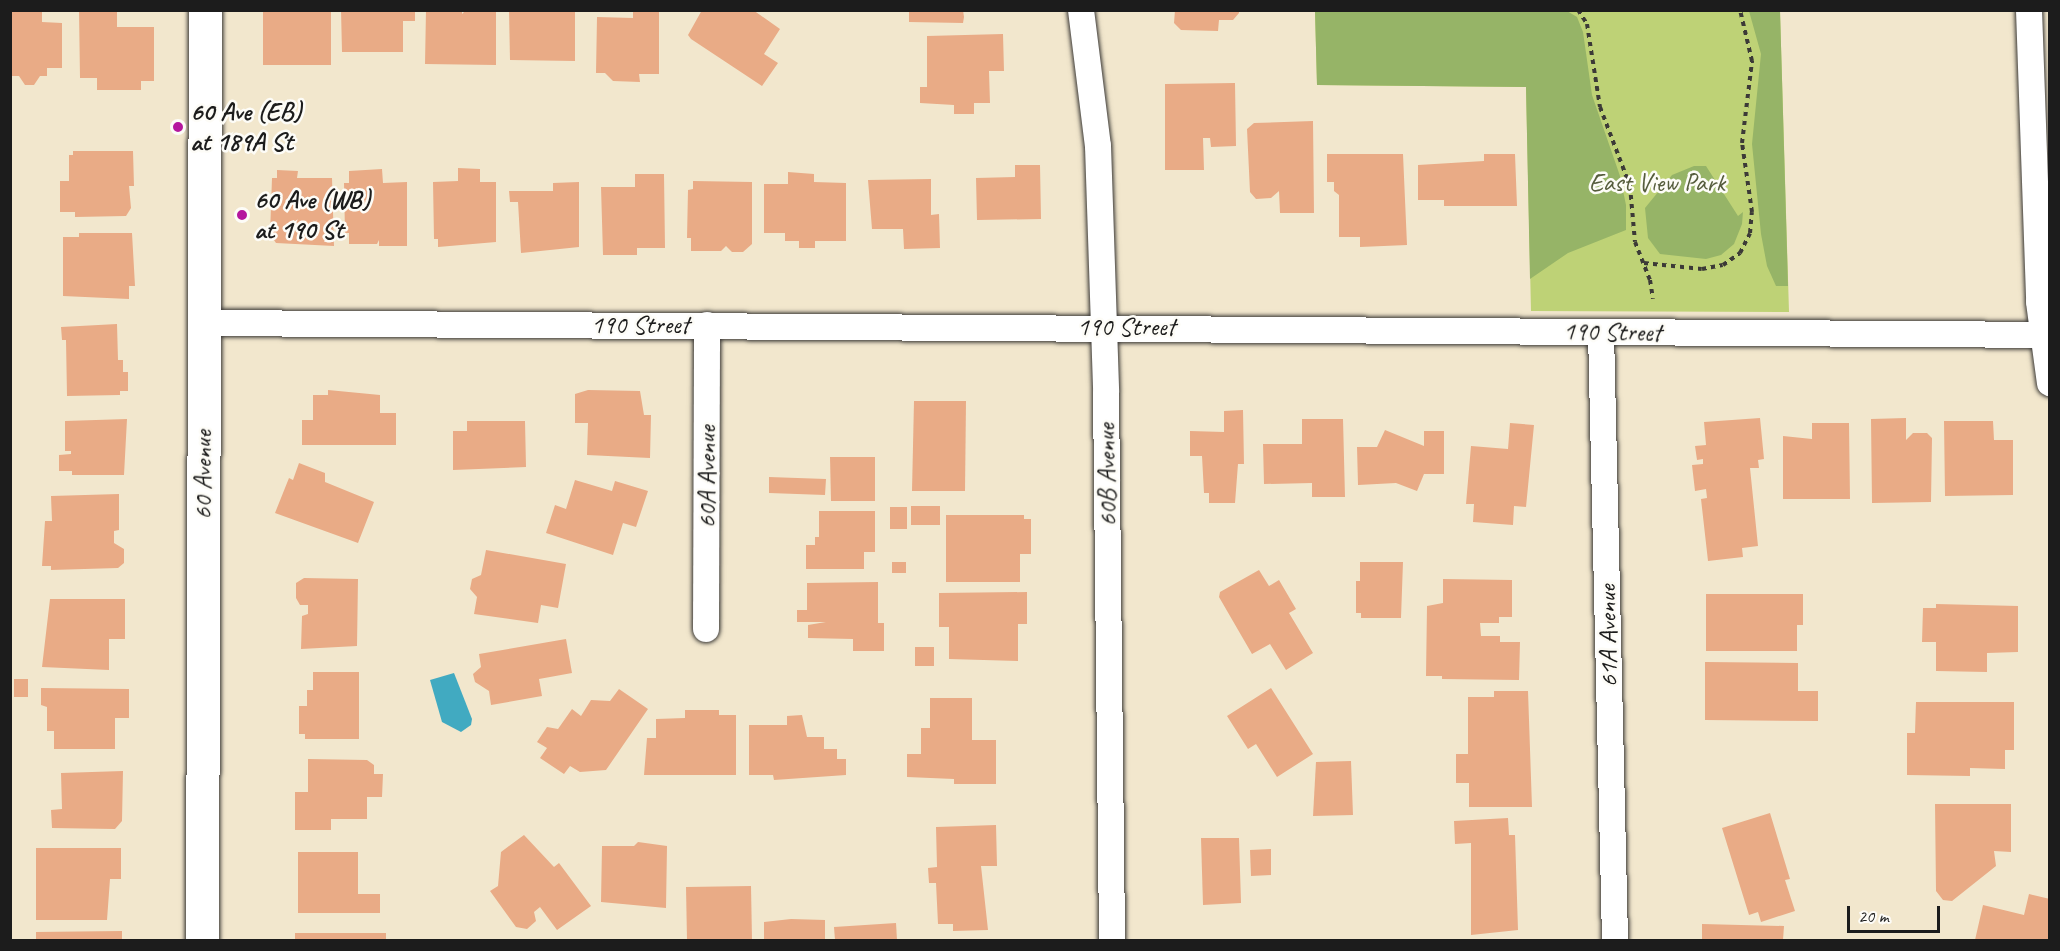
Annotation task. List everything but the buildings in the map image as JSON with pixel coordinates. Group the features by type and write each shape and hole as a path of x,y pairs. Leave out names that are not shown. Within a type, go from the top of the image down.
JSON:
{"street":[{"name":"60 Avenue","path":"202,940 205,10"},
{"name":"60B Avenue","path":"1081,10 1098,146 1103,327 1112,940"},
{"path":"2029,10 2049,383"},
{"name":"190 Street","path":"203,323 1103,327 2046,335"},
{"name":"60A Avenue","path":"706,629 707,326"},
{"name":"61A Avenue","path":"1601,332 1615,940"}],"path":[{"path":"1578,10 1587,24 1600,107 1630,186 1635,242 1644,263 1653,299"},
{"path":"1644,263 1702,269 1723,265 1740,253 1750,234 1752,212 1742,143 1752,61 1740,10"}],"green space":[{"name":"East View Park","path":"1315,11 1780,11 1789,312 1531,311 1526,87 1317,85"},
{"path":"1315,11 1567,11 1577,17 1583,32 1592,95 1620,176 1626,205 1626,230 1568,253 1530,279 1526,87 1317,85"},
{"path":"1749,11 1780,11 1788,286 1776,286 1767,266 1761,234 1752,144 1761,54"},
{"path":"1694,166 1706,166 1738,216 1743,212 1742,224 1734,244 1721,255 1706,259 1660,254 1648,238 1645,208 1672,175"}],"water":[{"path":"454,673 472,719 471,725 461,732 442,722 430,680"}],"place":[{"name":"60 Ave (EB) at 189A St","path":"178,127"},
{"name":"60 Ave (WB) at 190 St","path":"242,215"}]}
